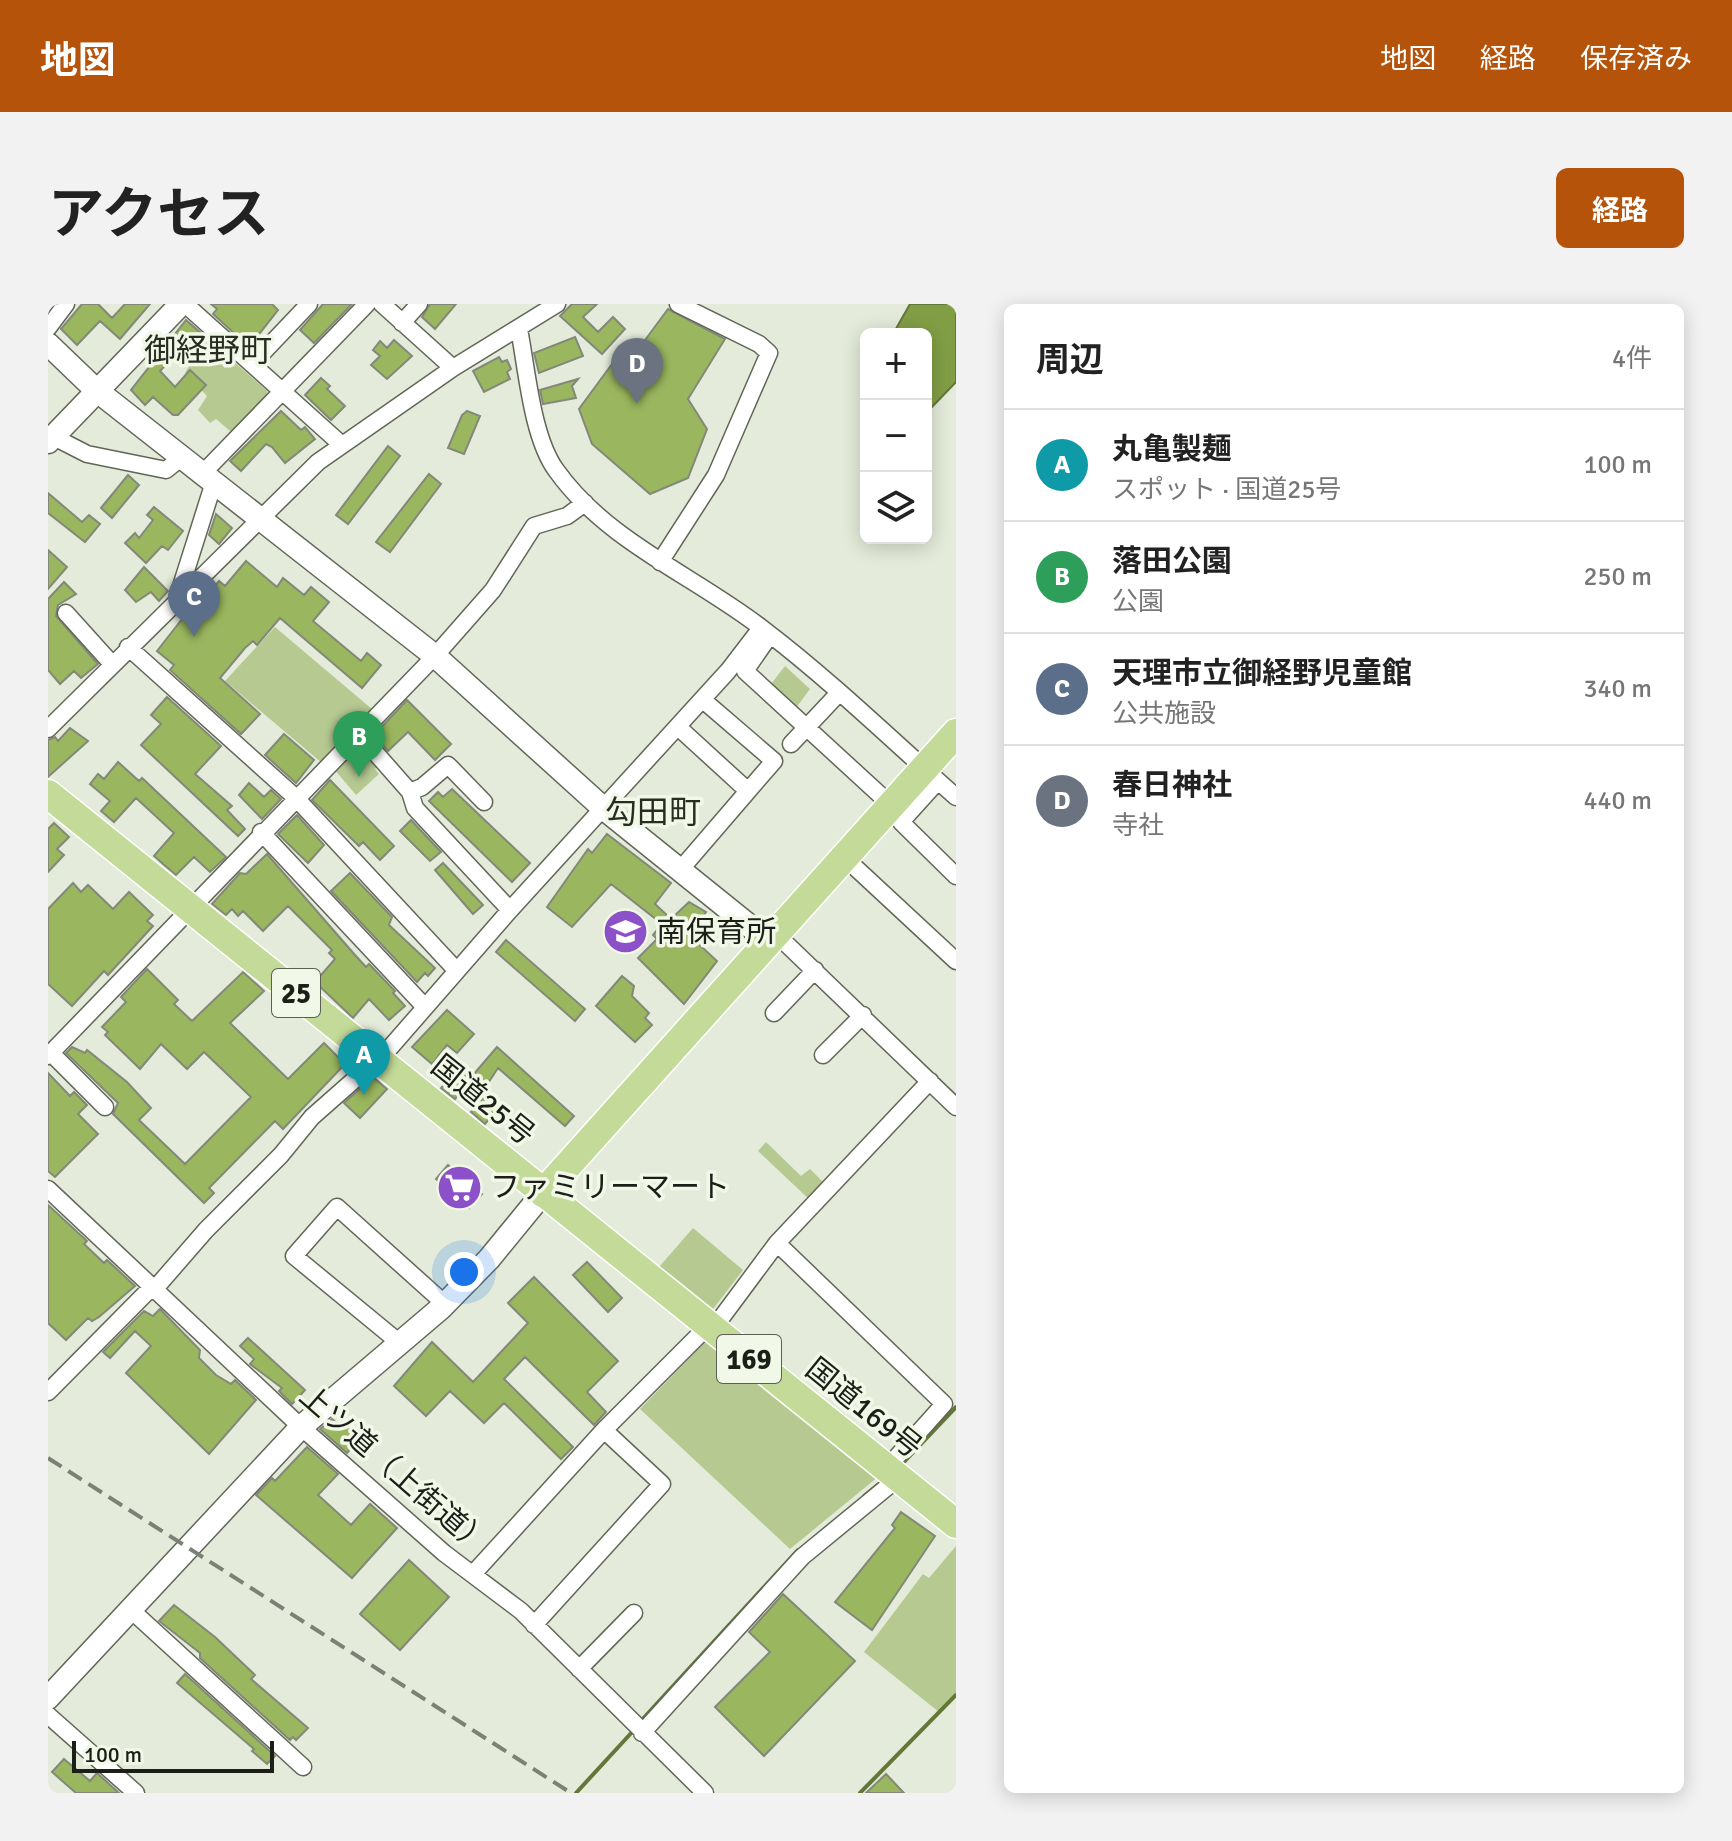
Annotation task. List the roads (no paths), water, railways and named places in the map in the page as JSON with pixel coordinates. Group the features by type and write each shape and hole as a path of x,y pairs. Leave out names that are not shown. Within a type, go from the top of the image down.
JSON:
{"highway":[{"name":"国道25号","path":"48,794 543,1193 770,936 891,805 931,775 956,733"},
{"name":"国道169号","path":"543,1193 956,1524"}],"street":[{"path":"48,328 66,304"},
{"path":"182,457 166,470 87,454 50,438 183,304 342,445"},
{"path":"252,364 309,304"},
{"path":"177,600 208,478 282,391 367,304"},
{"path":"382,304 453,368"},
{"path":"402,323 419,304"},
{"path":"48,729 291,486 342,445 453,368 555,304"},
{"path":"660,562 716,475 769,353 759,344 678,304"},
{"path":"519,329 545,450 556,470 585,503 660,562 766,631 956,797"},
{"path":"48,344 96,390 435,656 603,808 680,870 815,970 956,1107"},
{"path":"105,1107 49,1055 261,832 435,656 493,590 534,526 567,516 585,503"},
{"path":"66,613 112,664"},
{"path":"48,1392 152,1290 312,1117 377,1059 766,631"},
{"path":"766,631 745,671 891,805"},
{"path":"128,647 295,797 457,971"},
{"path":"791,744 838,694"},
{"path":"680,870 774,761 703,700"},
{"path":"678,727 748,791"},
{"path":"359,734 410,792 415,808 510,910"},
{"path":"410,792 422,787 448,765 484,802"},
{"path":"931,775 901,822 956,876"},
{"path":"261,832 425,1007"},
{"path":"844,857 956,961"},
{"path":"774,1013 815,970"},
{"path":"823,1055 863,1015"},
{"path":"473,1574 604,1430 710,1328 777,1243 930,1081"},
{"name":"上ツ道（上街道）","path":"48,1189 301,1427 534,1625 705,1793"},
{"path":"48,1698 301,1427 445,1304 489,1259 543,1193"},
{"path":"401,1344 294,1256 337,1207 445,1304"},
{"path":"642,1733 802,1557 891,1474 944,1404 777,1243"},
{"path":"534,1625 662,1484 604,1430"},
{"path":"130,1609 303,1767"},
{"path":"579,1669 634,1613"},
{"path":"48,1715 136,1793"}],"waterway":[{"path":"900,1466 956,1407"},
{"path":"864,1496 885,1479"},
{"path":"639,1723 798,1550"},
{"path":"860,1793 956,1695"},
{"path":"576,1793 634,1730"}],"railway":[{"path":"48,1458 571,1793"}],"place":[{"name":"春日神社","path":"637,404"},
{"name":"天理市立御経野児童館","path":"194,637"},
{"name":"落田公園","path":"359,777"},
{"name":"南保育所","path":"625,932"},
{"name":"丸亀製麺","path":"364,1095"},
{"name":"ファミリーマート","path":"459,1187"}],"district":[{"name":"御経野町","path":"208,350"},
{"name":"勾田町","path":"653,812"}]}
